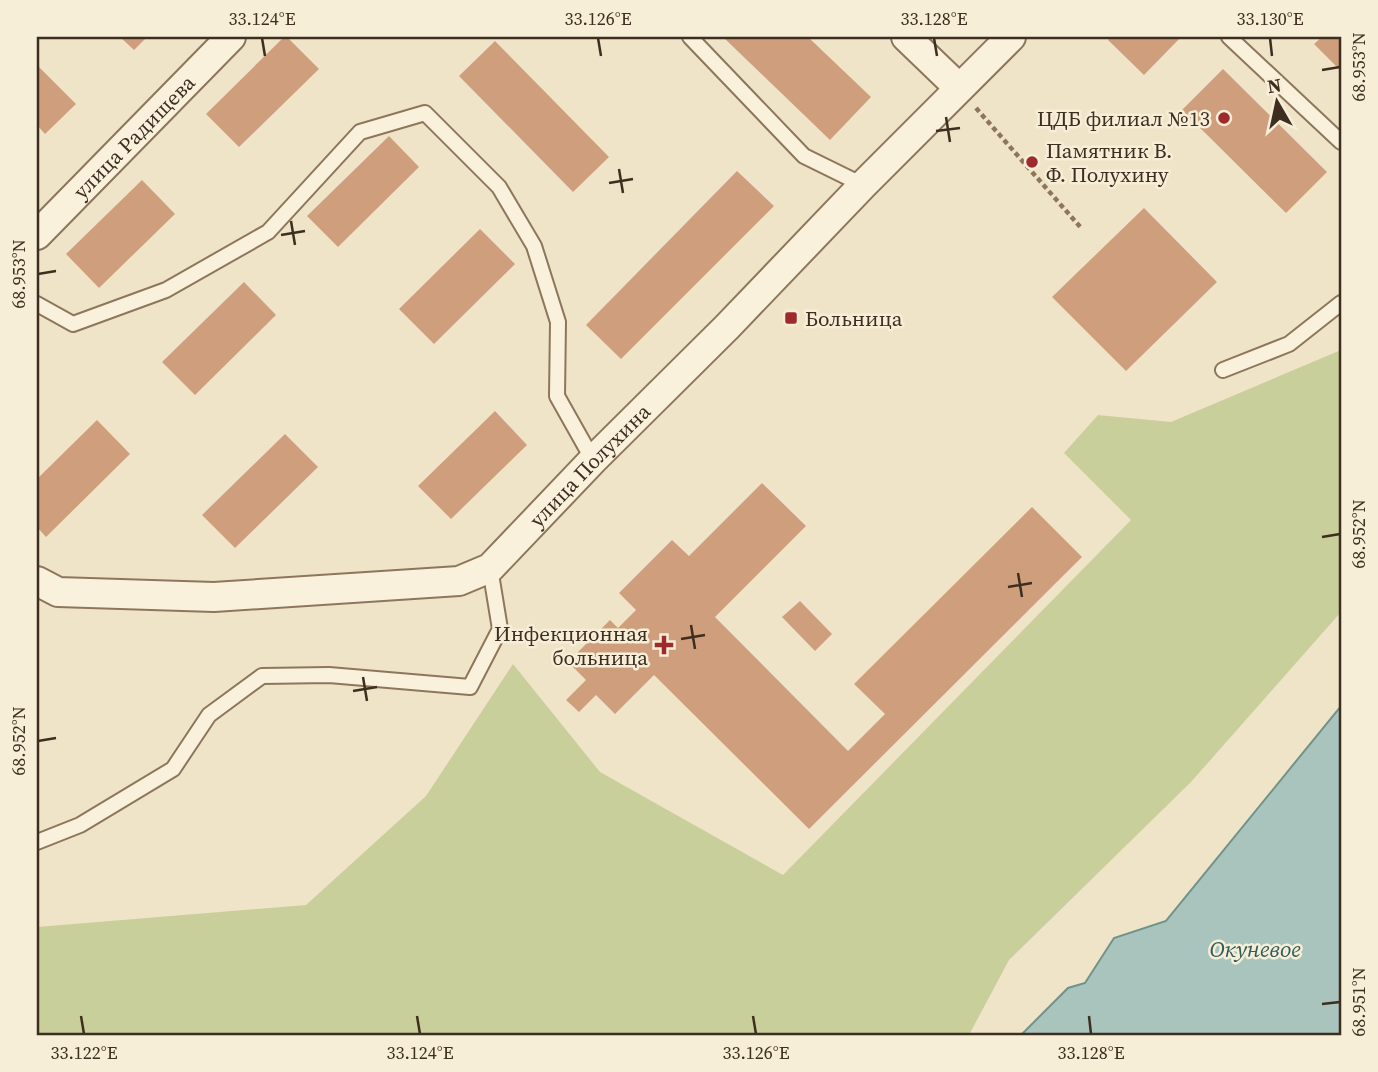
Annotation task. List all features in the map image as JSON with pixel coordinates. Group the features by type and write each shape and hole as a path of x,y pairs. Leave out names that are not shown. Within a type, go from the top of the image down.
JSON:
{"street":[{"name":"улица Радищева","path":"37,234 231,37"},
{"path":"906,37 959,88"},
{"name":"улица Полухина","path":"37,581 58,592 214,597 459,582 490,568 593,460 1011,37"}],"lane":[{"path":"690,37 804,156 863,185"},
{"path":"1229,37 1341,142"},
{"path":"37,304 73,324 166,290 268,232 360,132 425,113 499,187 534,246 558,322 557,396 593,460"},
{"path":"1223,370 1289,344 1341,303"},
{"path":"37,842 80,825 173,769 209,715 262,676 328,675 470,687 500,629 490,568"}],"path":[{"path":"959,88 1082,229"}],"green space":[{"path":"1341,350 1341,612 1191,782 1009,960 969,1035 37,1035 37,927 306,905 426,796 513,664 600,772 783,875 1131,520 1064,453 1098,415 1171,422"}],"water":[{"name":"Окуневое","path":"1341,706 1341,1035 1021,1035 1068,988 1085,983 1114,938 1166,921"}],"building":[{"path":"120,37 147,37 134,50"},
{"path":"284,37 319,69 239,147 206,114"},
{"path":"723,37 808,37 871,97 830,140"},
{"path":"1111,37 1181,37 1144,75 1108,40"},
{"path":"1322,37 1341,37 1341,71 1314,44"},
{"path":"495,41 609,157 573,192 459,76"},
{"path":"37,65 76,104 45,134 37,125"},
{"path":"1223,69 1327,172 1286,213 1182,110"},
{"path":"389,136 419,167 338,247 307,216"},
{"path":"737,171 774,206 621,359 586,325"},
{"path":"142,180 175,214 99,288 66,254"},
{"path":"1144,208 1217,282 1126,371 1052,297"},
{"path":"480,229 515,264 434,344 399,309"},
{"path":"244,282 276,315 195,395 162,362"},
{"path":"495,411 527,445 451,519 418,486"},
{"path":"97,420 130,454 46,537 37,527 37,479"},
{"path":"285,434 318,467 235,548 202,515"},
{"name":"Инфекционная больница","path":"762,483 806,526 715,617 848,751 885,714 854,684 1032,507 1082,557 809,829 654,675 615,714 596,695 579,712 566,700 586,680 568,662 610,620 618,628 636,610 619,593 672,540 689,556"},
{"path":"800,601 832,634 815,651 782,617"}],"place":[{"name":"ЦДБ филиал №13","path":"1224,118"},
{"name":"Памятник В. Ф. Полухину","path":"1032,162"},
{"name":"Больница","path":"791,318"},
{"name":"Инфекционная больница","path":"664,645"}]}
